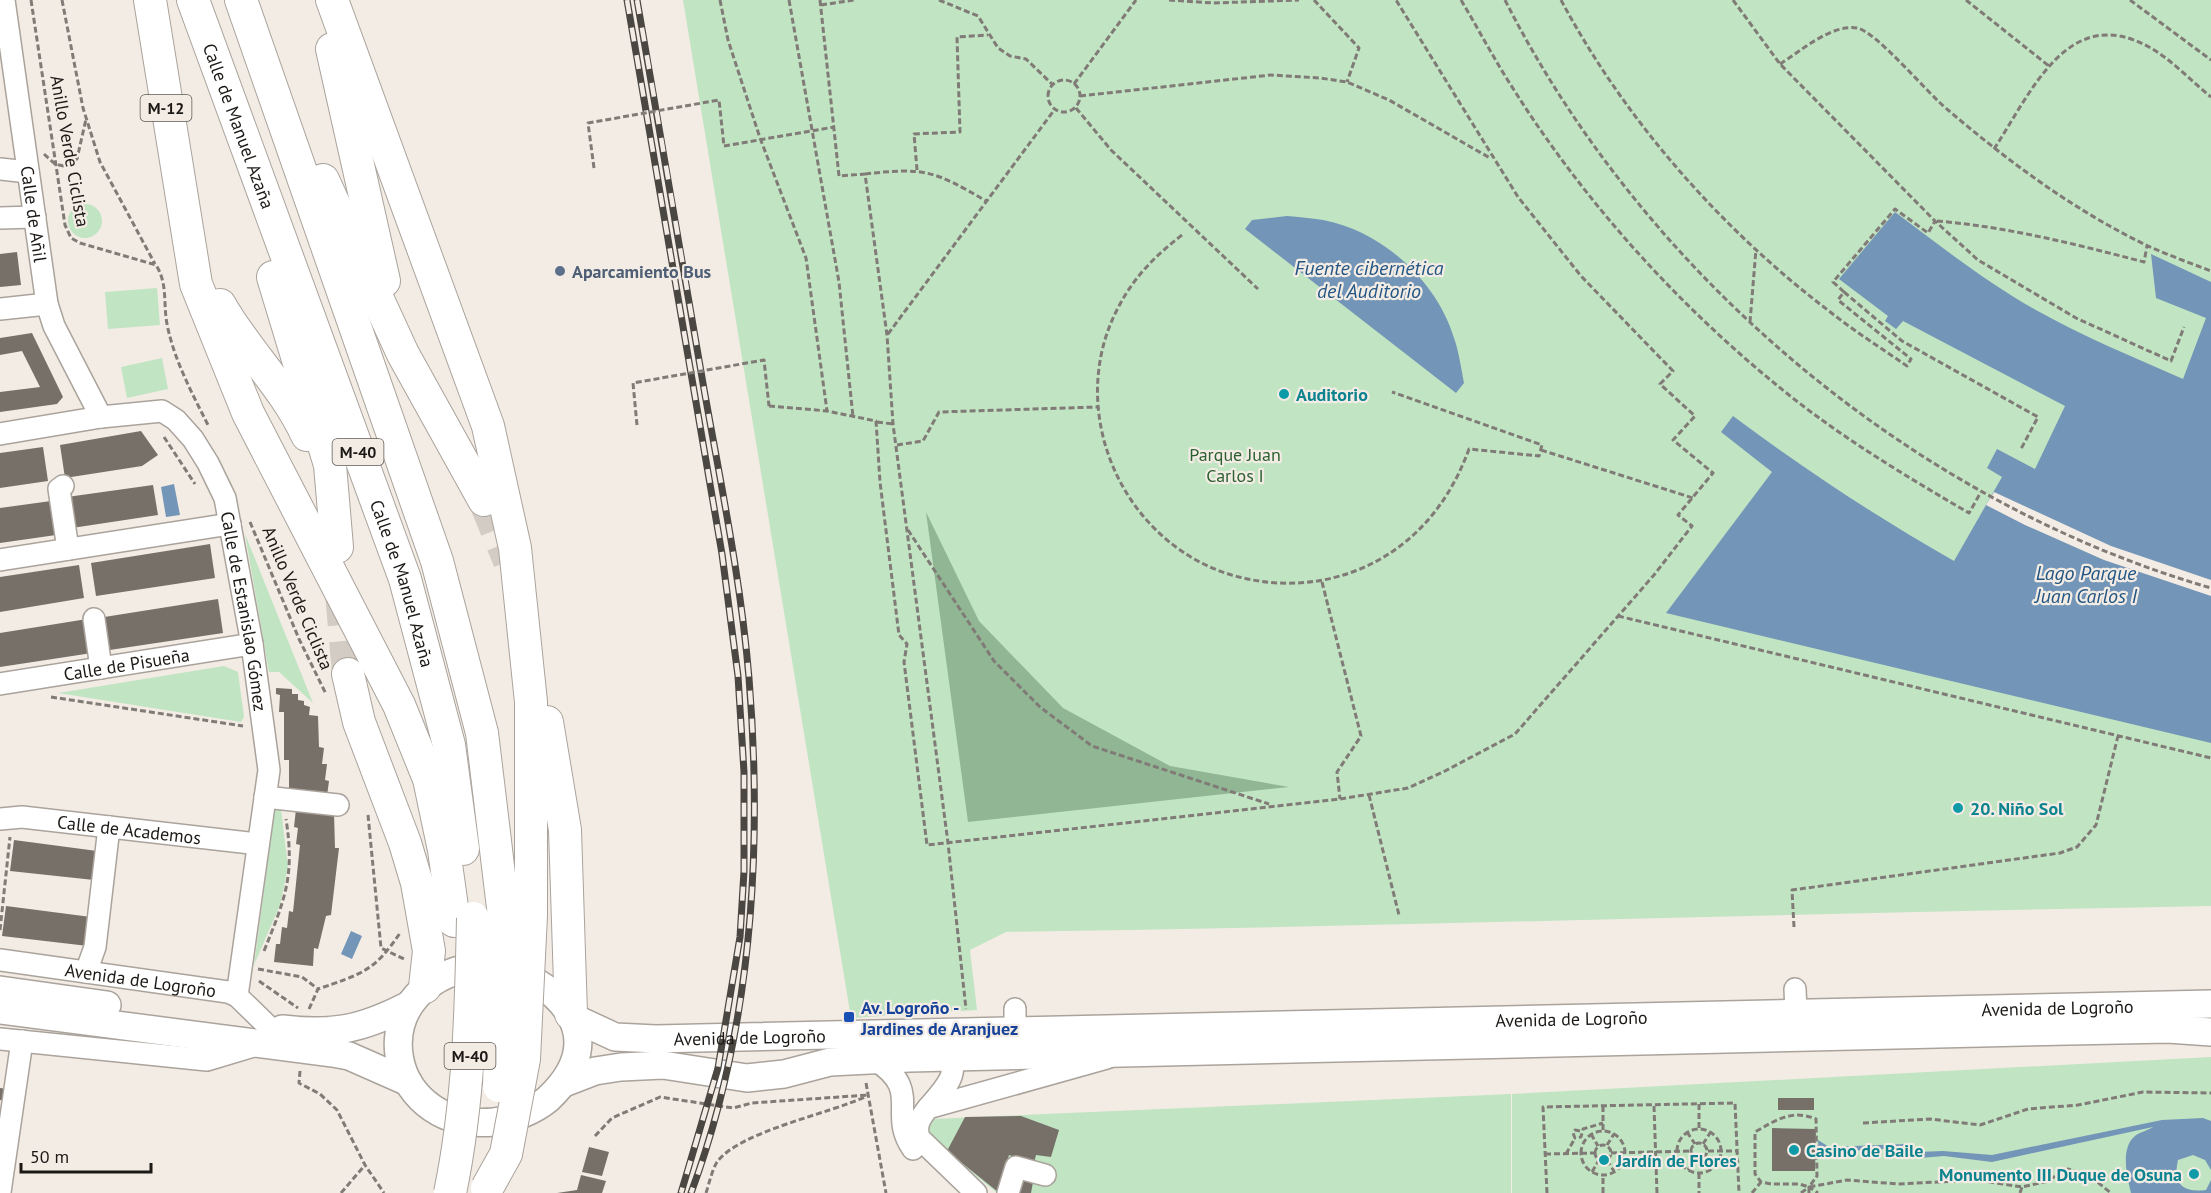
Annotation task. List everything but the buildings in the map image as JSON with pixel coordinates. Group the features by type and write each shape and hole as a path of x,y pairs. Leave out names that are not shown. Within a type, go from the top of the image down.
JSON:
{"highway":[{"name":"M-12","path":"150,0 183,216"},
{"path":"192,0 330,465 338,547"},
{"name":"Calle de Manuel Azaña","path":"192,0 405,579 449,744 464,919 470,1055 459,1148 450,1193"},
{"name":"Calle de Manuel Azaña","path":"240,0 437,561 482,733 517,916"},
{"path":"252,0 315,162 403,354 484,500"},
{"path":"319,0 388,299 405,345 403,354"},
{"path":"332,0 488,426 515,548 531,702 517,916 524,1059 506,1154 486,1190"},
{"path":"183,216 207,281 234,329 275,381 301,421 322,468 335,512"},
{"path":"183,216 196,284 248,413 399,705 429,779 444,850 464,919 443,1145 433,1193"},
{"path":"348,674 359,722 405,843 417,883 429,951 415,985"},
{"path":"548,722 565,830 573,1016"}],"main road":[{"path":"487,965 513,970 541,983 573,1016 579,1048 564,1083 546,1101 504,1121 476,1123 449,1118 423,1101 408,1082 397,1041 415,985 465,967 487,965"},
{"name":"Avenida de Logroño","path":"0,1010 265,1035 356,1028 415,985"},
{"name":"Avenida de Logroño","path":"0,990 265,1035 301,1047 349,1056 408,1082"},
{"name":"Avenida de Logroño","path":"573,1016 615,1037 656,1039 931,1033 1015,1019 1796,1000 2211,1004"},
{"name":"Avenida de Logroño","path":"564,1083 595,1071 663,1065 747,1078 784,1074 830,1062 870,1070 953,1057 2091,1030 2168,1029 2211,1032"}],"street":[{"name":"Calle de Añil","path":"3,0 47,304 54,326 101,417"},
{"path":"0,169 28,172"},
{"path":"0,218 35,217"},
{"path":"0,309 47,304"},
{"name":"Calle de Estanislao Gómez","path":"0,434 101,417 162,411 176,420 208,463 238,519 269,770 248,935 237,996"},
{"path":"63,486 59,489 68,549"},
{"path":"0,560 238,519"},
{"path":"94,619 101,668"},
{"name":"Calle de Pisueña","path":"0,684 252,644"},
{"path":"265,797 338,805"},
{"name":"Calle de Academos","path":"5,824 22,817 258,844"},
{"path":"87,972 95,947 109,827"},
{"name":"Avenida de Logroño","path":"0,960 219,990 237,996 265,1035 207,1060 0,1038"},
{"path":"931,1033 946,1044 953,1057 955,1069 944,1089 920,1118 916,1129 920,1138 976,1193"},
{"path":"0,1192 2,1163 22,1041"},
{"name":"Avenida de Logroño","path":"928,1108 1084,1066 1119,1054"},
{"path":"870,1070 892,1071 901,1084 904,1098 902,1125 906,1139 917,1154 961,1190"},
{"path":"1008,1193 1016,1167 1045,1175"}],"path":[{"name":"Anillo Verde Ciclista","path":"31,0 65,225 71,238 80,243 156,265"},
{"path":"62,0 86,118 100,162 165,285 167,324 182,371 210,431"},
{"path":"720,0 728,40 760,138 806,258 827,411"},
{"path":"789,0 839,282 853,417"},
{"path":"820,0 839,176 916,170 945,177 986,201"},
{"path":"821,5 854,0"},
{"path":"939,0 949,1 978,16 998,48 1010,56 1026,59 1053,85"},
{"path":"1074,84 1136,0"},
{"path":"1169,0 1194,3 1299,0"},
{"path":"1314,0 1359,48 1347,82"},
{"path":"876,422 880,482 899,635 906,644 904,662 927,846 1270,805 1340,799 1408,788 1515,734 1618,616 1692,526 1678,515 1713,473 1673,440 1695,416 1660,384 1673,371 1581,276 1518,197 1492,159 1396,0"},
{"path":"1461,0 1514,90 1574,176 1641,257 1714,331 1794,399 1879,460 1969,513 1981,492"},
{"path":"1504,0 1565,104 1621,181 1683,254 1750,322 1823,384 1899,441 1990,498 2104,552 2211,588"},
{"path":"1561,0 1627,104 1688,180 1756,249 1829,311 1907,366 1911,359 1838,300 1844,292"},
{"path":"1733,0 1780,64 1935,221 1978,260 2076,318 2171,362 2184,327"},
{"path":"1966,0 2049,66"},
{"path":"2130,0 2211,60"},
{"path":"1780,64 1833,32 1859,28 1874,37 1932,96 1994,149 2075,205 2147,246 2211,272"},
{"path":"1994,149 2049,66 2069,47 2094,34 2116,34 2150,48 2211,97"},
{"path":"916,170 914,134 960,132 957,37 988,35"},
{"path":"1080,96 1271,75 1347,82 1389,100 1492,159"},
{"path":"1064,80 1074,84 1080,96 1076,108 1064,112 1055,109 1048,96 1053,85 1064,80"},
{"path":"594,168 588,123 718,100 724,146 834,127"},
{"path":"1076,108 1111,150 1258,289"},
{"path":"887,335 1055,109"},
{"path":"36,147 55,164 64,166 77,159 86,118"},
{"path":"865,174 887,335 893,424 948,843 967,1016"},
{"path":"1935,221 1928,233 1895,208 1833,282 1902,341 2038,417 2021,449"},
{"path":"1935,221 1987,225 2066,241 2144,262 2147,246"},
{"path":"1182,235 1140,273 1118,307 1101,355 1098,406 1106,451 1120,483 1138,512 1171,544 1210,567 1254,581 1300,584 1322,581 1366,567 1406,543 1422,528 1444,501 1461,470 1469,449 1539,456 1542,445 1392,392"},
{"path":"1750,322 1756,249"},
{"path":"637,425 633,383 764,360 769,406 827,411 893,424"},
{"path":"897,445 923,441 939,412 1098,406"},
{"path":"164,437 196,486"},
{"path":"1541,450 1693,498"},
{"name":"Anillo Verde Ciclista","path":"238,519 329,699"},
{"path":"907,528 994,661 1040,707 1092,746 1270,805"},
{"path":"1322,581 1361,736 1337,772 1340,799"},
{"path":"1618,616 2211,758"},
{"path":"49,691 50,696 249,727"},
{"path":"1794,927 1792,890 2060,853 2077,847 2096,825 2118,736"},
{"path":"1369,795 1399,915"},
{"path":"372,819 367,810 381,948 388,951 415,985"},
{"path":"0,930 5,824"},
{"path":"254,978 307,1014 318,989 362,974 380,961 401,932"},
{"path":"257,969 302,976 318,989"},
{"path":"301,1047 299,1083 320,1094 337,1110 365,1165 384,1193"},
{"path":"870,1070 868,1095 886,1193"},
{"path":"1863,1123 1929,1119 1980,1125 2028,1109 2078,1105 2143,1092 2211,1093"},
{"path":"595,1136 612,1118 660,1097 732,1108 753,1103 868,1095"},
{"path":"706,1193 717,1162 735,1148 762,1134 840,1108 868,1095"},
{"path":"1547,1193 1544,1107 1735,1103 1740,1193"},
{"path":"1699,1104 1699,1128"},
{"path":"1603,1106 1603,1131"},
{"path":"1654,1106 1657,1193"},
{"path":"1801,1193 1809,1187 1817,1176 1818,1125 1816,1119 1806,1115 1782,1116 1755,1132 1755,1174 1761,1182 1809,1187 1847,1180 1898,1184 1977,1180 2022,1187 2045,1182 2068,1169 2091,1177 2111,1193"},
{"path":"1565,1154 1575,1138 1573,1133 1575,1130 1580,1131 1603,1124"},
{"path":"1699,1128 1710,1132 1718,1141 1721,1152 1716,1165 1710,1170 1699,1173 1683,1166 1677,1152 1679,1141 1687,1132 1699,1128"},
{"path":"1575,1138 1583,1138 1603,1131 1614,1134 1623,1142 1624,1161 1614,1172 1603,1175 1586,1168 1580,1155 1583,1138 1580,1131"},
{"path":"1687,1132 1695,1144"},
{"path":"1703,1144 1710,1132"},
{"path":"1591,1134 1598,1146"},
{"path":"1607,1145 1614,1134"},
{"path":"1695,1144 1703,1144"},
{"path":"1690,1151 1695,1144"},
{"path":"1703,1144 1708,1151"},
{"path":"1598,1146 1607,1145"},
{"path":"1607,1145 1611,1153"},
{"path":"1594,1153 1598,1146"},
{"path":"1611,1153 1690,1151"},
{"path":"1690,1151 1695,1158"},
{"path":"1708,1151 1737,1151"},
{"path":"1703,1158 1708,1151"},
{"path":"1545,1154 1594,1153"},
{"path":"1594,1153 1599,1160"},
{"path":"1607,1160 1611,1153"},
{"path":"1688,1170 1695,1158"},
{"path":"1695,1158 1703,1158"},
{"path":"1703,1158 1710,1170"},
{"path":"1592,1172 1599,1160"},
{"path":"1599,1160 1607,1160"},
{"path":"1607,1160 1614,1172"},
{"path":"341,1193 365,1165"},
{"path":"1699,1173 1700,1193"},
{"path":"1603,1175 1603,1193"},
{"path":"1752,1193 1761,1182"},
{"path":"1809,1187 1809,1193"},
{"path":"1809,1187 1818,1193"},
{"path":"2020,1193 2022,1187"}],"green space":[{"name":"Parque Juan Carlos I","path":"683,0 2211,0 2211,906 1006,932 970,950 977,1010 851,1018"},
{"path":"85,204 97,209 102,221 97,233 85,238 73,233 68,221 73,209"},
{"path":"157,288 160,325 108,329 105,292"},
{"path":"162,358 168,389 127,398 121,367"},
{"path":"926,512 979,621 1063,708 1170,766 1289,787 968,822"},
{"path":"245,534 313,703 279,672 269,672"},
{"path":"224,666 238,672 244,717 241,722 58,693"},
{"path":"275,808 281,809 288,867 280,905 254,965"},
{"path":"2211,1057 2211,1193 1512,1193 1512,1094"},
{"path":"1511,1094 1511,1193 997,1193 926,1135 925,1125 932,1119"}],"water":[{"name":"Lago Parque Juan Carlos I","path":"1895,212 1980,275 2034,309 2089,337 2183,379 2206,318 2156,298 2151,254 2211,282 2211,743 1666,613 1772,472 1721,432 1733,416 1842,492 1954,561 2002,477 1987,468 1997,449 2035,469 2065,406 1903,321 1896,329 1885,321 1888,316 1839,279"},
{"name":"Fuente cibernética del Auditorio","path":"1287,216 1323,220 1366,235 1386,247 1421,279 1435,297 1446,317 1456,343 1464,383 1456,393 1245,229 1252,220"},
{"path":"174,484 180,515 166,517 161,487"},
{"path":"351,931 362,936 352,959 341,954"},
{"path":"2203,1118 2211,1121 2211,1170 2205,1160 2193,1155 2178,1160 2177,1175 2181,1185 2190,1190 2206,1190 2211,1180 2211,1193 2131,1193 2126,1163 2127,1148 2135,1136 2153,1127 1992,1162 1944,1156 1920,1158 1905,1148 1829,1152 1819,1158 1818,1140 1829,1147 1905,1144 1918,1152 1943,1151 1992,1155 2162,1120"}],"pier":[{"path":"1994,492 2111,546 2211,580 2211,596 2104,560 2025,525 1986,505"}],"tunnel":[{"path":"484,500 509,561"},
{"path":"341,593 348,674"}],"railway":[{"path":"627,0 722,554 738,676 744,772 744,871 740,937 718,1068 681,1193"},
{"path":"637,0 736,569 749,678 753,743 753,874 740,1004 728,1068 712,1131 691,1193"}],"place":[{"name":"Aparcamiento Bus","path":"560,271"},
{"name":"Auditorio","path":"1284,394"},
{"name":"20. Niño Sol","path":"1958,808"},
{"name":"Av. Logroño - Jardines de Aranjuez","path":"849,1017"},
{"name":"Casino de Baile","path":"1794,1150"},
{"name":"Jardín de Flores","path":"1604,1160"},
{"name":"Monumento III Duque de Osuna","path":"2194,1174"}]}
